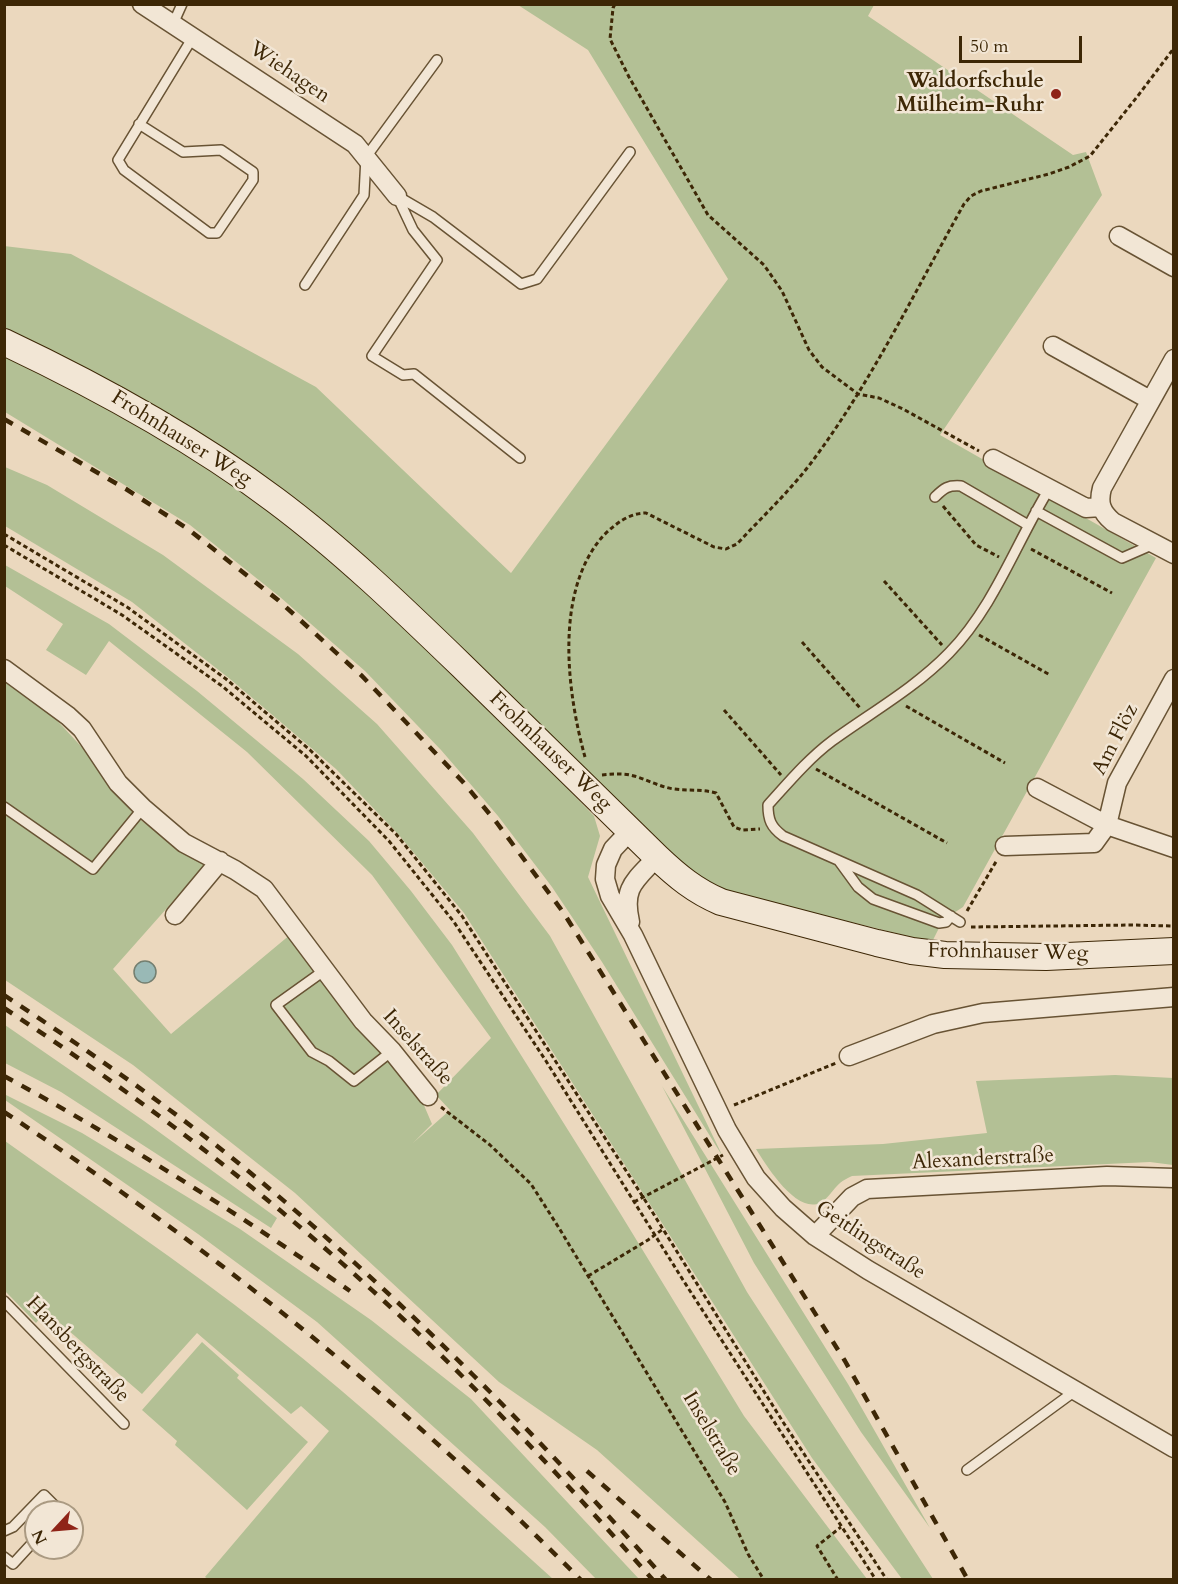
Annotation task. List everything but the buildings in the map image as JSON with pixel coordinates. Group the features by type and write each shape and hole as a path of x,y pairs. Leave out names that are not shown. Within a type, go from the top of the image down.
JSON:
{"main road":[{"name":"Frohnhauser Weg","path":"4,342 148,416 229,467 307,525 394,601 657,857 701,894 721,902 912,951 945,956 1046,957 1173,951"}],"street":[{"name":"Wiehagen","path":"142,4 355,144 397,196"},
{"path":"1119,237 1173,267"},
{"path":"1053,346 1150,400"},
{"path":"1173,359 1102,488 1099,499 1106,516 1113,522 1173,554"},
{"path":"993,459 1086,508 1101,507"},
{"name":"Inselstraße","path":"4,669 82,729 117,783 184,843 220,861 264,889 363,1021 392,1051 428,1096"},
{"name":"Am Flöz","path":"1107,825 1117,783 1173,679"},
{"path":"1037,788 1107,825 1173,848"},
{"path":"1005,846 1094,843 1107,825"},
{"name":"Geitlingstraße","path":"630,831 613,849 606,865 605,879 610,896 633,935 718,1111 756,1178 783,1208 815,1236 868,1270 1173,1448"},
{"name":"Geitlingstraße","path":"633,935 626,906 629,889 657,857"},
{"path":"175,915 220,861"},
{"path":"849,1056 956,1017 1173,997"},
{"name":"Alexanderstraße","path":"815,1236 852,1197 867,1189 1107,1176 1173,1178"}],"lane":[{"path":"173,24 182,4"},
{"path":"139,124 183,152 221,150 253,172 253,180 217,233 209,233 124,170 118,160 139,124 193,37"},
{"path":"305,285 364,195 366,158 437,60"},
{"path":"397,196 433,217 521,284 537,279 630,152"},
{"path":"397,196 413,230 437,260 372,356 403,375 414,374 520,458"},
{"path":"935,497 943,488 950,485 960,486 1028,525"},
{"path":"960,922 917,895 783,836 768,818 768,805 830,742 922,678 970,630 1049,489"},
{"path":"1036,511 1122,558 1154,544"},
{"path":"4,807 93,869 143,808"},
{"path":"839,860 858,887 873,899 939,923 951,916"},
{"path":"325,970 276,1005 312,1053 329,1061 354,1081 392,1051"},
{"name":"Hansbergstraße","path":"4,1301 124,1424"},
{"path":"967,1470 1075,1391"},
{"path":"38,1500 44,1494 50,1500"},
{"path":"4,1531 13,1527 24,1515"},
{"path":"4,1557 13,1564 24,1552"}],"path":[{"path":"615,4 610,39 629,77 708,215 764,265 783,291 809,350 822,367 858,394 879,398 903,409 993,459"},
{"path":"586,764 572,702 568,665 569,638 575,597 585,564 597,544 608,531 624,519 635,513 646,513 714,547 726,549 737,544 799,478 858,394 964,204 971,196 994,186 1049,174 1090,156 1173,48"},
{"path":"935,497 976,545 1009,561"},
{"path":"4,534 127,607 226,680 310,750 396,834 462,916 643,1197 783,1422 887,1580"},
{"path":"1019,542 1112,593"},
{"path":"4,544 122,615 222,686 306,756 389,841 454,922 546,1061 876,1580"},
{"path":"884,581 949,653"},
{"path":"970,630 1050,675"},
{"path":"802,642 867,717"},
{"path":"894,699 1005,763"},
{"path":"724,710 788,783"},
{"path":"807,764 947,843"},
{"path":"595,776 621,774 634,776 667,788 706,790 716,793 734,827 742,830 774,828"},
{"path":"1005,846 960,922 974,927 1173,926"},
{"path":"718,1111 831,1066 849,1056"},
{"name":"Inselstraße","path":"428,1096 490,1145 531,1184 725,1502 748,1554 764,1580"},
{"path":"634,1202 738,1148"},
{"path":"588,1276 663,1229"},
{"path":"838,1580 817,1546 841,1527"}],"green space":[{"path":"518,5 874,5 868,16 1073,155 1086,152 1102,195 940,435 1156,558 963,907 943,920 932,942 729,892 685,872 515,734 594,816 600,836 588,877 723,1157 602,962 552,887 498,816 441,750 365,671 280,597 190,525 5,412 4,246 71,254 316,387 511,573 728,279 588,50"},
{"path":"5,467 47,485 163,555 298,654 377,724 473,833 550,936 747,1292 933,1579 902,1579 812,1458 464,913 398,834 336,769 230,679 132,602 5,526"},
{"path":"5,565 109,624 197,691 303,779 369,841 452,945 744,1416 867,1579 740,1579 597,1450 499,1382 295,1193 133,1065 5,980 4,679 52,715 90,756 135,816 173,844 206,864 113,969 171,1034 291,934 420,1096 432,1124 413,1143 450,1110 436,1095 491,1038 372,875 247,752 109,641 86,675 46,650 63,624 5,586"},
{"path":"5,1025 144,1121 277,1218 271,1228 61,1092 5,1063"},
{"path":"1115,1075 1173,1078 1173,1165 1150,1162 852,1176 841,1182 823,1202 811,1204 801,1201 783,1186 756,1149 883,1144 987,1133 976,1081"},
{"path":"662,1086 848,1384 930,1528 861,1432 754,1263"},
{"path":"4,1094 82,1133 240,1229 371,1320 471,1399 639,1579 596,1579 545,1527 317,1322 198,1234 5,1100"},
{"path":"5,1141 202,1280 266,1329 340,1389 553,1579 208,1579 205,1577 329,1431 301,1406 291,1414 197,1333 142,1394 46,1311 36,1323 5,1291"},
{"path":"202,1342 239,1375 237,1378 308,1442 247,1510 175,1445 177,1441 142,1410"}],"water":[{"path":"145,961 153,964 156,972 153,980 145,983 137,980 134,972 137,964"}],"railway":[{"path":"4,419 126,489 188,529 278,600 362,676 463,782 497,823 563,912 845,1361 968,1580"},
{"path":"4,995 158,1101 303,1217 465,1367 567,1472 666,1580"},
{"path":"4,1008 54,1041 201,1147 295,1222 420,1335 555,1472 653,1580"},
{"path":"4,1076 180,1179 350,1291"},
{"path":"4,1112 157,1218 305,1331 446,1452 581,1580"},
{"path":"587,1471 711,1580"}],"place":[{"name":"Waldorfschule Mülheim-Ruhr","path":"1056,94"}]}
